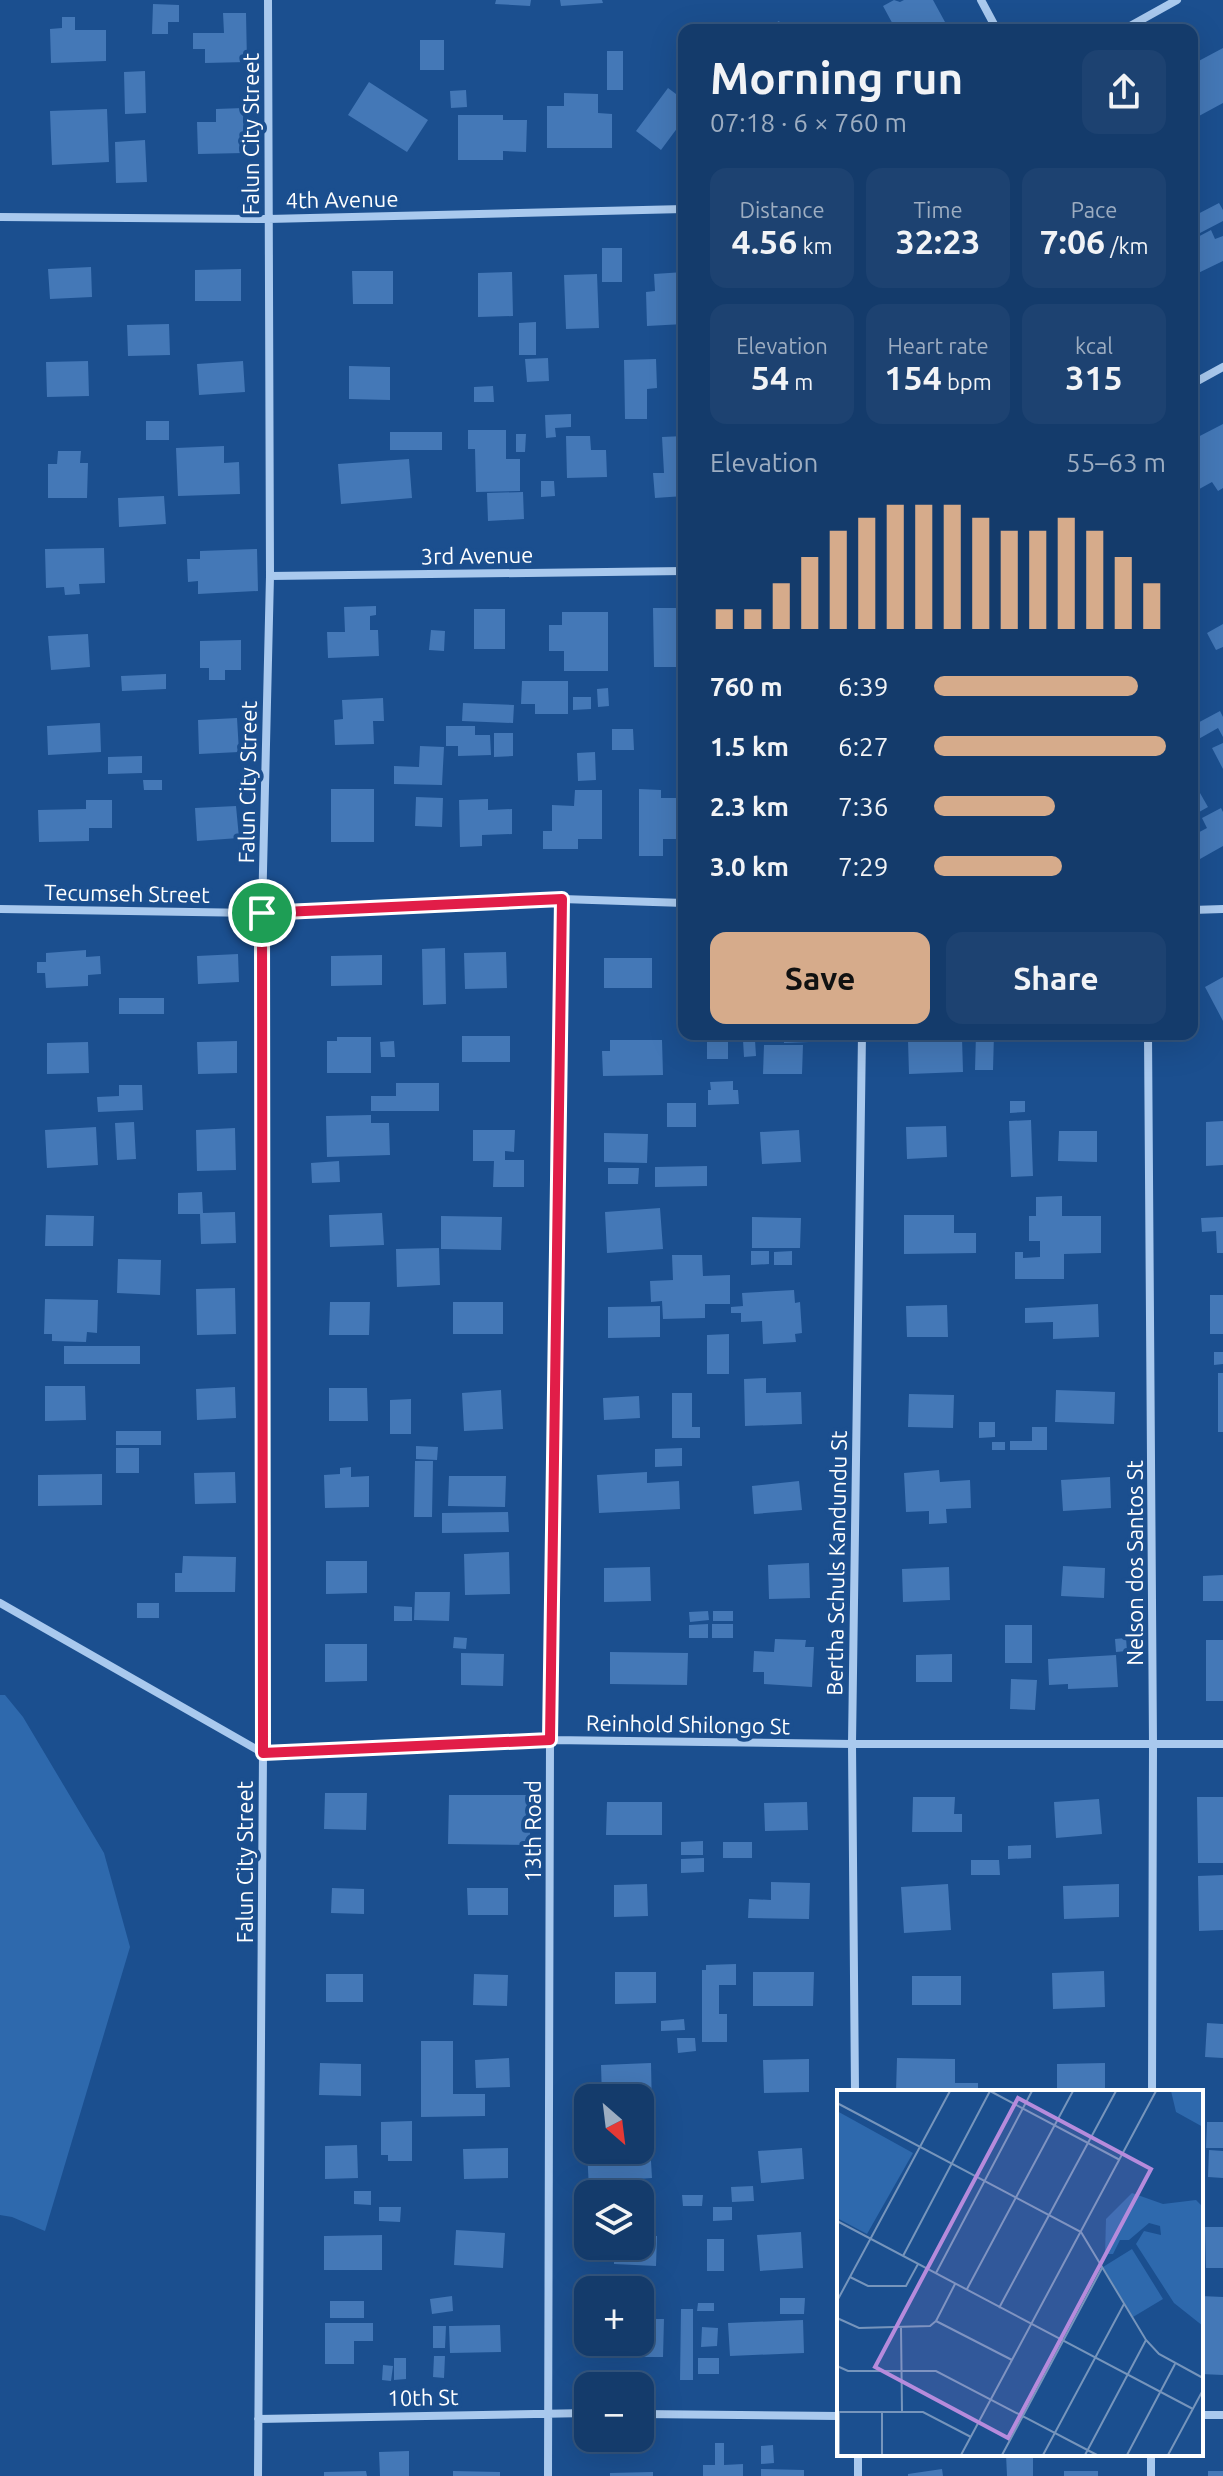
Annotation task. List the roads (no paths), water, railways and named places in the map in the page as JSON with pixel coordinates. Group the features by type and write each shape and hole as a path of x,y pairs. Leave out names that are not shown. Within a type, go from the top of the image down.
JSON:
{"street":[{"name":"Falun City Street","path":"258,2476 263,1753 262,913 270,576 268,0"},
{"path":"981,0 994,24"},
{"path":"1134,24 1177,0"},
{"name":"4th Avenue","path":"0,217 268,219 678,209"},
{"path":"1198,381 1223,367"},
{"name":"3rd Avenue","path":"270,576 678,571"},
{"name":"Tecumseh Street","path":"0,909 262,913 562,899 678,903"},
{"name":"13th Road","path":"548,2476 550,1740 562,899"},
{"path":"1198,910 1223,909"},
{"name":"Bertha Schuls Kandundu St","path":"855,2090 852,1744 862,1040"},
{"name":"Nelson dos Santos St","path":"1148,1040 1152,2090"},
{"path":"0,1603 263,1753"},
{"name":"Reinhold Shilongo St","path":"263,1753 550,1740 1223,1744"},
{"name":"10th St","path":"258,2419 574,2413"},
{"path":"654,2414 837,2416"}]}
